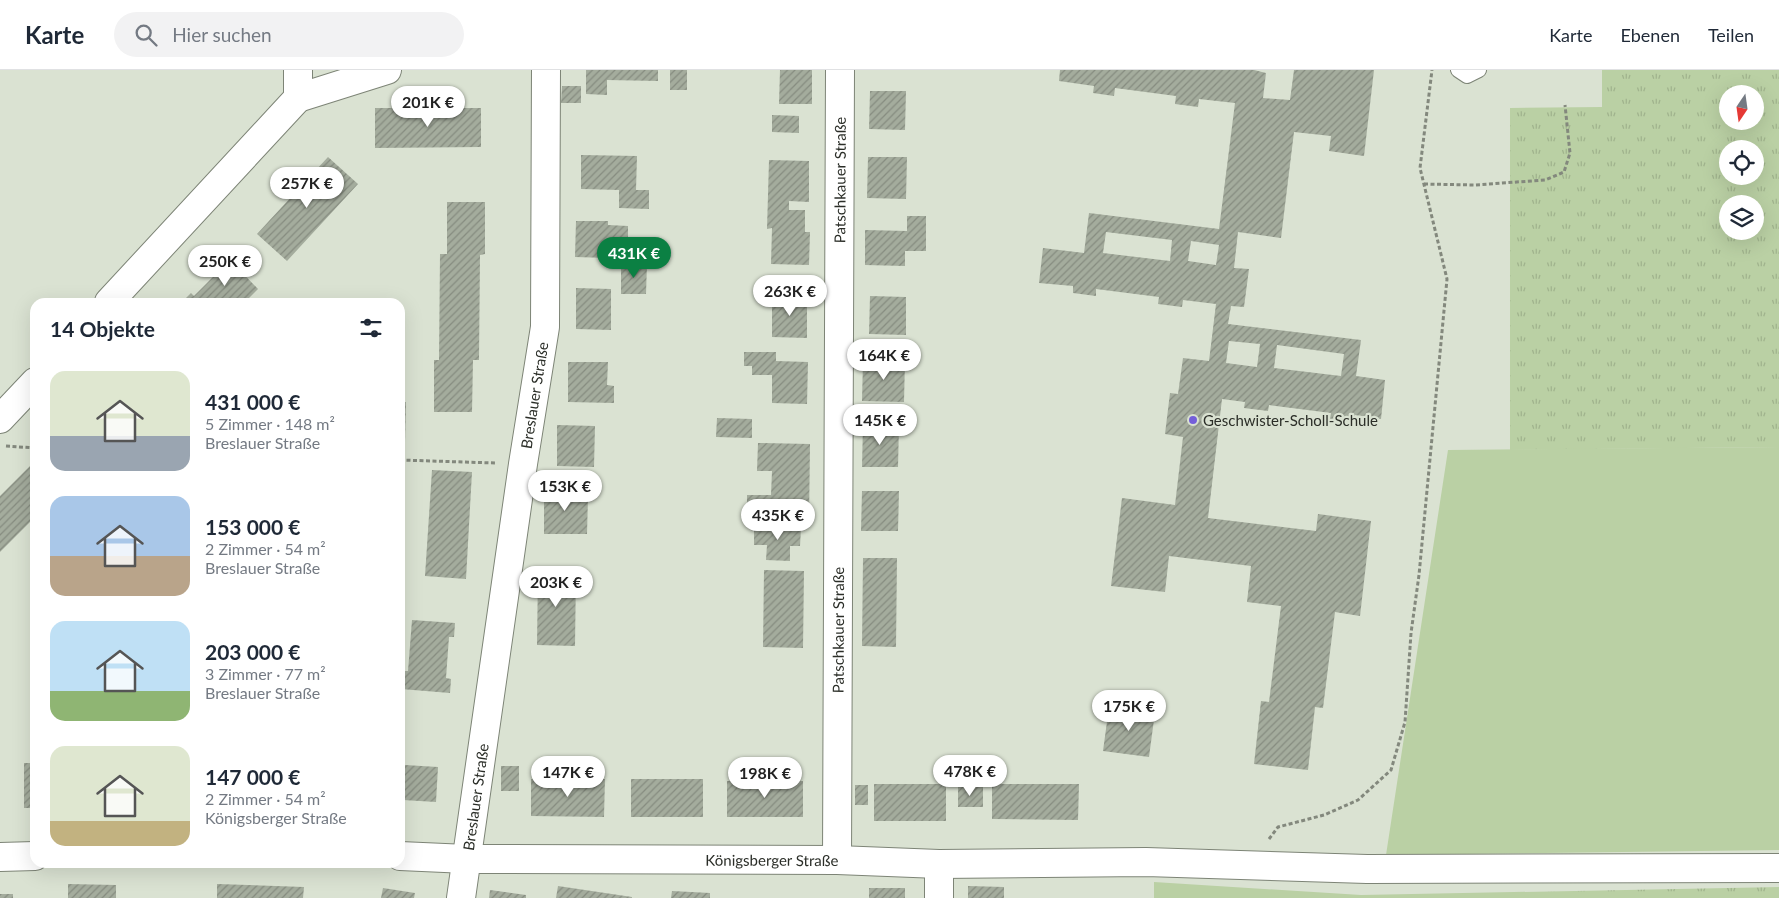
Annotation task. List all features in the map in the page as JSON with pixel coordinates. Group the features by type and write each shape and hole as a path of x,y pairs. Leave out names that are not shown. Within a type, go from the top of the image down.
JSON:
{"street":[{"path":"298,70 298,98"},
{"path":"113,298 298,98 387,70"},
{"name":"Breslauer Straße","path":"462,898 523,464 545,327 546,70"},
{"name":"Patschkauer Straße","path":"837,860 840,70"},
{"path":"0,419 30,387"},
{"path":"0,857 30,856"},
{"name":"Königsberger Straße","path":"405,856 837,860 939,864 1146,862 1367,869 1779,868"},
{"path":"939,864 939,898"}],"lane":[{"path":"1458,70 1467,76 1479,70"}],"path":[{"path":"1250,864 1278,827 1324,815 1358,800 1391,770 1405,722 1411,633 1419,575 1447,280 1420,168 1432,70"},
{"path":"1424,184 1474,185 1545,180 1564,172 1570,153 1565,106"},
{"path":"0,446 30,448"},
{"path":"405,460 523,464"}],"green space":[{"path":"1602,70 1779,70 1779,447 1510,450 1510,108 1602,107"},
{"path":"1779,447 1779,850 1386,855 1448,450"},
{"path":"1154,882 1361,895 1361,898 1154,898"},
{"path":"1779,887 1779,898 1361,898 1361,895"}],"building":[{"path":"586,70 658,70 658,81 607,80 607,95 586,94"},
{"path":"670,70 687,70 687,90 670,90"},
{"path":"780,70 812,70 812,104 779,104"},
{"name":"Geschwister-Scholl-Schule","path":"1060,70 1254,70 1266,73 1263,98 1290,100 1294,70 1374,70 1364,156 1329,151 1331,136 1294,132 1281,238 1238,232 1234,268 1249,269 1244,307 1231,306 1228,324 1361,340 1356,376 1385,380 1381,419 1355,415 1354,422 1330,419 1331,413 1269,405 1268,411 1244,408 1245,402 1222,399 1208,518 1316,531 1318,514 1371,521 1360,616 1335,612 1323,708 1315,707 1308,770 1254,764 1261,701 1269,702 1281,606 1247,602 1251,566 1169,556 1165,592 1111,586 1122,498 1175,505 1183,437 1165,434 1170,393 1178,394 1183,358 1209,361 1216,304 1183,300 1182,307 1158,304 1159,297 1096,289 1096,296 1073,293 1073,286 1039,283 1043,248 1084,253 1089,213 1219,229 1235,103 1199,99 1198,107 1175,104 1176,96 1115,88 1114,96 1093,93 1094,86 1059,81","holes":["1106,232 1172,240 1170,261 1103,253","1191,241 1219,245 1216,265 1188,261","1229,341 1260,344 1257,367 1226,363","1277,345 1344,354 1341,376 1274,368"]},
{"path":"562,86 581,86 581,103 561,103"},
{"path":"870,91 906,91 905,130 869,129"},
{"path":"375,108 481,108 481,147 375,148"},
{"path":"772,115 799,116 799,133 772,132"},
{"path":"581,155 637,156 636,190 649,190 649,209 619,208 619,190 581,189"},
{"path":"328,157 358,184 287,261 257,234"},
{"path":"868,157 907,157 906,199 867,198"},
{"path":"769,160 809,161 809,202 789,201 789,210 805,210 805,232 810,232 809,265 771,264 772,228 767,229"},
{"path":"447,202 485,202 485,254 480,255 479,360 473,360 472,412 434,412 434,360 439,360 440,254 447,254"},
{"path":"907,216 926,216 926,251 905,251 905,266 865,265 865,230 907,231"},
{"path":"576,221 608,221 608,225 628,226 628,252 608,252 608,258 575,257"},
{"path":"230,260 258,289 249,298 186,298 191,293 194,296"},
{"path":"621,264 647,264 646,294 621,294"},
{"path":"576,288 611,289 611,330 576,329"},
{"path":"772,296 807,297 807,338 772,337"},
{"path":"870,296 906,297 906,335 869,334"},
{"path":"744,352 776,352 776,361 808,362 807,404 772,403 772,375 752,375 752,366 744,366"},
{"path":"863,360 905,360 904,402 862,401"},
{"path":"568,362 608,362 607,385 614,386 614,403 568,402"},
{"path":"405,402 406,402 405,442"},
{"path":"717,418 752,419 752,438 716,437"},
{"path":"863,424 899,425 898,467 862,467"},
{"path":"557,425 595,426 594,467 557,466"},
{"path":"758,443 810,444 809,522 747,521 747,495 771,495 772,471 757,471"},
{"path":"30,466 30,522 0,552 0,496"},
{"path":"432,470 472,472 466,579 425,576"},
{"path":"552,485 577,485 577,497 588,497 587,534 544,534 544,496 552,496"},
{"path":"862,491 899,491 898,531 861,531"},
{"path":"754,527 801,528 800,546 790,546 790,561 766,560 767,545 754,545"},
{"path":"863,558 897,558 896,647 862,646"},
{"path":"764,570 804,571 803,648 763,647"},
{"path":"538,571 576,572 575,646 537,645"},
{"path":"412,620 455,623 454,637 449,637 446,678 451,679 450,693 405,689 405,671 408,671"},
{"path":"1109,707 1155,712 1149,757 1103,751"},
{"path":"24,763 30,763 30,808 24,808"},
{"path":"405,765 438,767 436,802 405,800"},
{"path":"501,766 519,766 519,791 501,791"},
{"path":"531,779 605,779 604,817 531,816"},
{"path":"631,779 703,779 703,817 631,817"},
{"path":"727,781 803,781 803,817 727,817"},
{"path":"874,784 946,784 946,821 874,821"},
{"path":"992,784 1079,784 1078,820 992,819"},
{"path":"855,785 868,785 868,805 855,805"},
{"path":"958,787 983,787 983,807 958,807"},
{"path":"68,884 116,885 116,898 68,898"},
{"path":"217,884 304,887 303,898 217,898"},
{"path":"558,886 632,897 632,898 556,898"},
{"path":"968,886 1004,887 1004,898 968,898"},
{"path":"383,888 415,893 414,898 381,898"},
{"path":"869,888 905,888 905,898 869,898"},
{"path":"490,890 526,895 526,898 489,898"},
{"path":"672,891 710,893 710,898 671,898"},
{"path":"0,894 13,894 13,898 0,898"}],"place":[{"name":"Geschwister-Scholl-Schule","path":"1193,420"}]}
